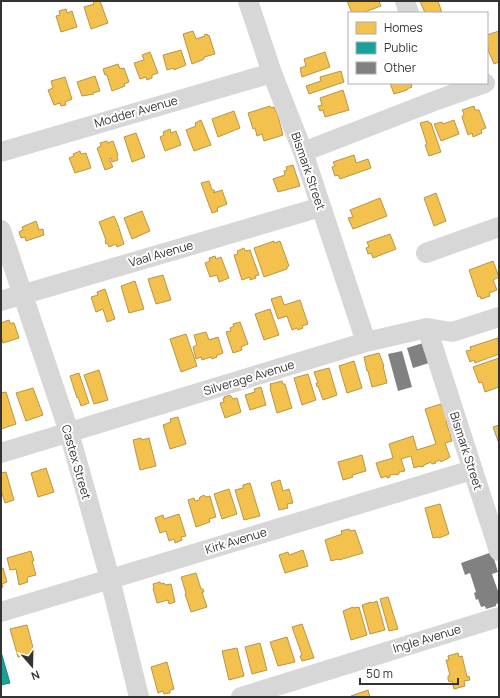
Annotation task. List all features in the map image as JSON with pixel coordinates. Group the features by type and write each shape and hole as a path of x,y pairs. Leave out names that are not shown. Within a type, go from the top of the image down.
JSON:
{"street":[{"name":"Bismark Street","path":"248,1 272,73 303,152 366,342"},
{"path":"405,1 408,12"},
{"name":"Modder Avenue","path":"1,152 272,73"},
{"path":"488,82 499,78"},
{"path":"303,152 434,91 480,84"},
{"name":"Vaal Avenue","path":"1,301 321,207"},
{"path":"426,253 499,227"},
{"name":"Castex Street","path":"1,230 69,432 110,579 139,697"},
{"name":"Silverage Avenue","path":"1,453 366,342 427,328 452,332 499,316"},
{"name":"Bismark Street","path":"427,328 499,551"},
{"name":"Kirk Avenue","path":"1,612 472,470"},
{"name":"Ingle Avenue","path":"241,697 499,617"}],"building: Homes":[{"path":"93,1 100,1 108,23 91,29 84,7 94,4"},
{"path":"347,1 379,1 381,6 365,12 352,12"},
{"path":"420,1 438,1 442,12 425,12"},
{"path":"66,9 67,13 72,11 77,27 61,32 56,16 60,15 59,11"},
{"path":"193,31 196,39 207,34 208,36 209,35 215,54 204,57 204,59 192,64 183,34"},
{"path":"499,31 499,62 494,64 488,50 488,35"},
{"path":"181,50 186,65 174,70 174,68 167,70 163,55"},
{"path":"150,52 158,73 152,75 152,78 147,80 146,77 140,79 134,63 144,60 142,55"},
{"path":"325,52 330,67 302,77 300,68 306,66 304,59"},
{"path":"118,64 120,69 124,68 129,82 124,84 125,86 112,91 107,75 105,75 103,69"},
{"path":"341,71 344,82 309,94 306,86 321,81 320,77"},
{"path":"95,76 100,91 93,93 94,94 82,96 77,82"},
{"path":"65,77 72,99 65,102 66,105 61,106 60,103 54,105 48,90 53,88 51,81"},
{"path":"390,84 411,84 412,87 407,90 394,94"},
{"path":"343,90 349,110 325,117 323,110 320,111 318,106 322,105 320,98"},
{"path":"270,106 271,108 274,107 277,112 283,135 264,141 262,134 257,136 255,128 253,129 248,113"},
{"path":"474,106 475,110 479,110 486,128 481,130 482,133 473,137 472,133 468,135 462,117 464,114 462,110"},
{"path":"234,111 240,128 218,137 212,119"},
{"path":"201,120 211,145 194,151 186,130 196,126 195,123"},
{"path":"454,120 459,134 441,141 434,124 442,122 443,124"},
{"path":"428,121 431,123 441,152 429,156 425,145 427,144 420,123"},
{"path":"170,129 171,133 176,131 181,145 165,151 160,137 164,135 163,132"},
{"path":"136,133 145,157 132,162 124,137"},
{"path":"107,141 108,143 113,141 118,155 118,160 112,162 111,158 109,159 113,167 105,170 97,148 101,146 100,143"},
{"path":"80,151 81,154 86,153 91,168 75,173 69,158 74,156 73,154"},
{"path":"354,155 356,163 368,159 371,168 340,179 338,175 335,176 332,167 335,166 333,162"},
{"path":"293,165 300,186 278,192 273,179 285,175 284,171 287,170 286,167"},
{"path":"209,181 212,190 215,192 213,193 222,190 227,204 217,208 218,211 212,213 201,183"},
{"path":"436,193 446,221 434,226 424,198"},
{"path":"380,198 387,216 353,229 348,218 353,217 350,210"},
{"path":"142,211 150,231 132,239 124,218"},
{"path":"114,216 124,244 117,247 116,244 109,247 107,243 106,244 106,240 99,222"},
{"path":"36,221 39,230 43,229 44,235 26,241 25,237 21,238 19,232 23,230 22,227"},
{"path":"390,234 396,249 373,258 371,253 368,254 366,248 369,247 367,242"},
{"path":"274,241 274,243 280,241 289,266 287,269 264,277 254,248"},
{"path":"244,248 245,251 250,250 259,275 250,280 250,277 242,280 234,255 238,254 237,251"},
{"path":"215,256 216,259 221,257 229,278 219,282 217,275 210,277 205,263 210,261 209,258"},
{"path":"493,261 499,277 493,280 497,290 489,293 490,296 481,299 480,296 478,297 469,270"},
{"path":"163,275 171,300 156,304 148,279"},
{"path":"135,281 144,309 129,313 121,286"},
{"path":"105,289 115,319 107,322 103,309 96,312 91,297 98,295 97,292"},
{"path":"281,296 284,305 300,300 308,324 302,326 303,328 298,330 297,328 292,330 287,316 278,319 271,299"},
{"path":"270,309 279,335 264,340 255,314"},
{"path":"9,320 10,323 14,323 19,338 3,343 1,337 1,323"},
{"path":"240,322 248,344 241,347 242,350 233,353 226,332 231,331 230,328 234,326 233,324"},
{"path":"206,332 209,340 218,337 223,353 212,359 211,357 202,360 201,357 196,359 193,347 197,345 194,335"},
{"path":"186,334 197,366 181,372 170,339"},
{"path":"498,338 499,354 475,363 474,360 470,362 466,351 471,350 470,347"},
{"path":"379,353 384,366 387,383 372,387 364,357"},
{"path":"499,358 499,387 485,392 482,382 479,383 473,367"},
{"path":"354,361 362,388 347,393 339,366"},
{"path":"329,368 337,395 323,400 318,386 317,387 316,383 318,383 314,372"},
{"path":"99,370 108,400 94,404 84,375"},
{"path":"79,373 89,403 81,406 70,376"},
{"path":"308,374 316,400 302,405 294,378"},
{"path":"282,381 283,384 285,384 292,408 277,413 270,384"},
{"path":"261,387 266,405 250,410 245,395 255,392 254,389"},
{"path":"33,388 43,415 26,421 16,393"},
{"path":"6,392 16,424 1,429 1,393"},
{"path":"230,395 233,399 237,398 241,412 225,418 220,403 224,402 224,397"},
{"path":"441,404 448,421 446,421 449,431 451,431 452,435 450,435 452,441 445,443 450,457 441,462 440,460 432,464 431,462 424,466 414,468 411,456 401,459 405,471 399,472 399,474 396,475 390,475 390,477 387,478 387,476 381,478 376,463 393,458 389,444 413,436 417,450 436,444 425,409"},
{"path":"178,417 186,444 170,449 163,425 171,422 170,419"},
{"path":"499,425 499,441 498,441 493,427"},
{"path":"141,438 142,440 149,438 156,466 140,470 133,440"},
{"path":"362,455 366,471 352,475 353,477 343,480 338,462"},
{"path":"46,468 54,492 38,497 31,473"},
{"path":"6,472 14,500 5,503 1,490 1,473"},
{"path":"280,480 283,491 289,489 293,503 287,504 288,508 279,510 271,483"},
{"path":"250,483 260,516 244,520 235,490 243,488 243,485"},
{"path":"229,489 237,514 222,519 214,494"},
{"path":"204,495 206,497 210,496 216,517 209,519 210,522 196,527 188,500 194,498 195,501 199,500 200,497"},
{"path":"440,504 449,534 439,538 433,538 425,508"},
{"path":"179,514 186,536 181,537 182,540 175,543 174,539 169,541 166,531 160,533 155,518 163,515 164,519"},
{"path":"349,529 350,531 355,530 363,553 331,561 325,540 342,534 341,531"},
{"path":"303,550 308,566 285,573 279,555 288,552 289,555"},
{"path":"31,551 36,575 28,577 28,582 19,585 16,569 10,570 7,558"},
{"path":"3,568 7,582 2,584 3,587 1,588 1,569"},
{"path":"196,573 201,589 203,589 204,592 202,592 207,607 191,612 181,577"},
{"path":"160,582 161,584 164,583 165,585 171,584 175,602 169,604 168,600 157,603 153,584"},
{"path":"388,597 398,629 389,631 380,599"},
{"path":"377,601 385,630 370,634 362,605"},
{"path":"353,607 359,607 367,635 351,640 343,611"},
{"path":"302,624 314,658 302,661 300,656 302,655 292,627"},
{"path":"27,625 35,655 26,658 25,655 18,657 10,629"},
{"path":"287,637 295,662 278,666 270,642"},
{"path":"260,643 267,670 252,674 245,647"},
{"path":"237,648 244,676 229,680 222,651"},
{"path":"458,653 459,657 462,656 467,677 469,676 470,680 464,681 465,686 454,689 452,681 449,682 448,679 448,676 450,675 446,660 449,660 448,656"},
{"path":"167,662 174,689 170,690 170,693 164,694 163,691 158,693 151,667"},
{"path":"368,690 370,697 351,697 351,696"}],"building: Public":[{"path":"1,652 10,683 1,685"}],"building: Other":[{"path":"423,343 429,363 413,368 407,348"},
{"path":"402,351 412,387 398,391 388,354"},
{"path":"492,552 498,572 492,574 499,594 499,603 496,604 496,606 486,609 485,606 481,607 478,599 476,600 474,593 476,592 470,573 465,575 461,563"}]}
